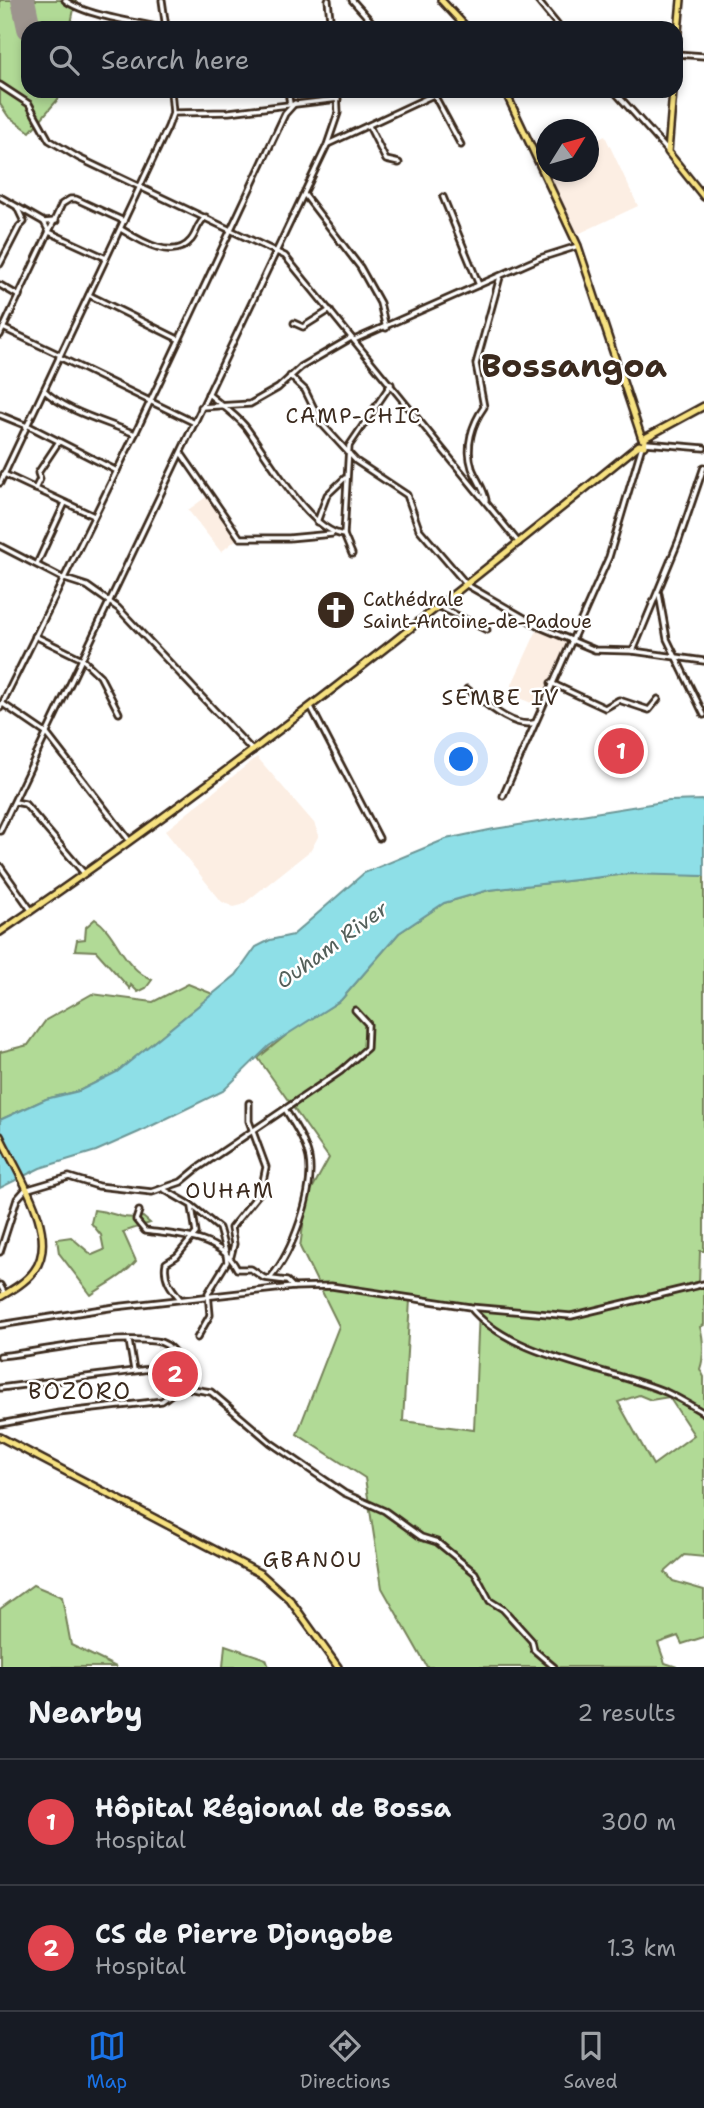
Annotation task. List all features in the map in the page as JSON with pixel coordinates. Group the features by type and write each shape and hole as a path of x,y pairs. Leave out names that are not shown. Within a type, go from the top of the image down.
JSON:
{"main road":[{"path":"441,0 460,21"},
{"path":"679,21 681,0"},
{"path":"508,98 578,246 642,443"},
{"path":"672,98 668,152 704,197"},
{"path":"0,932 253,751 440,607 642,443 704,406"},
{"path":"0,1136 43,1230 43,1253 33,1273 3,1295"},
{"path":"0,1437 261,1574 290,1600 338,1667"}],"street":[{"path":"65,0 79,9 127,21"},
{"path":"162,0 164,21"},
{"path":"328,0 330,21"},
{"path":"352,0 371,21"},
{"path":"546,0 539,2 554,21"},
{"path":"683,54 704,57"},
{"path":"0,85 29,104 49,140 79,158 277,251 295,267 519,543"},
{"path":"0,483 173,113 172,98"},
{"path":"290,98 292,104"},
{"path":"327,145 423,98"},
{"path":"436,98 461,145"},
{"path":"620,98 668,152"},
{"path":"0,831 327,145 338,113 338,99 229,112 173,113"},
{"path":"129,840 47,734 1,705 135,434 292,104"},
{"path":"369,126 386,160 399,163"},
{"path":"304,193 360,267 380,303 386,328"},
{"path":"0,197 44,222 49,232 106,258"},
{"path":"443,197 479,285"},
{"path":"0,335 62,204 70,199 124,221"},
{"path":"0,264 24,222 17,206"},
{"path":"121,229 159,249 182,247 192,240 200,221 206,217"},
{"path":"44,222 56,221"},
{"path":"201,407 250,404 278,388 290,376 352,339 386,328 500,276 578,246"},
{"path":"486,502 472,466 470,440 474,421 484,407 476,364 500,276"},
{"path":"0,285 19,296"},
{"path":"89,295 178,339"},
{"path":"294,323 303,327 330,310"},
{"path":"3,328 195,423"},
{"path":"290,376 305,390 321,423 350,455 407,495 419,530 467,585 570,641 595,650 633,651 704,661"},
{"path":"352,554 344,535 346,477 351,439 391,384"},
{"path":"44,390 70,409 135,434"},
{"path":"208,394 245,426 288,489 317,522 332,534"},
{"path":"0,415 117,471"},
{"path":"36,489 40,479 38,473 58,443"},
{"path":"503,796 609,557 642,443 704,448"},
{"path":"181,453 191,462 205,489 240,538 344,535"},
{"path":"633,651 659,592 704,467"},
{"path":"3,474 94,516"},
{"path":"317,522 327,495 346,477"},
{"path":"37,564 65,503"},
{"path":"0,547 62,578 88,586 127,616 253,751"},
{"path":"659,592 660,612 676,657 704,715"},
{"path":"440,607 487,630"},
{"path":"35,636 82,659 100,676 119,713"},
{"path":"551,683 605,708 619,700 649,710 657,699"},
{"path":"467,689 502,714 528,724 534,723"},
{"path":"311,706 379,838"},
{"path":"19,793 25,804 83,872"},
{"path":"15,802 25,804"},
{"path":"0,866 31,911"},
{"path":"0,1252 18,1199 25,1190 69,1177 98,1186 152,1192 165,1190 181,1182 341,1071 367,1048 368,1024 355,1010"},
{"path":"197,1338 210,1315 208,1293 227,1262 234,1244 231,1228 261,1191 266,1167 249,1121 250,1103"},
{"path":"270,1278 278,1269 297,1230 310,1173 306,1146 285,1109"},
{"path":"165,1190 191,1205 219,1228 228,1254 237,1269 251,1269 270,1278 287,1281 293,1287"},
{"path":"191,1205 194,1237"},
{"path":"139,1211 136,1220 145,1231 194,1237 228,1254"},
{"path":"181,1300 167,1283 166,1263 194,1237"},
{"path":"0,1325 293,1287 365,1289 470,1307 571,1316 704,1284"},
{"path":"0,1285 3,1295"},
{"path":"470,1307 484,1324 539,1350 666,1392 704,1413"},
{"path":"129,1341 134,1371"},
{"path":"0,1356 129,1341 157,1341 171,1347 176,1358 134,1371 0,1388"},
{"path":"0,1424 60,1413 162,1401 181,1387 211,1392 271,1443 315,1471 329,1484 385,1511 460,1560 475,1573 490,1601 503,1609 532,1641 534,1650 554,1667"}],"shaded area":[{"path":"605,136 638,206 578,234 553,182 599,182 599,139"},
{"path":"206,497 238,538 221,552 188,510"},
{"path":"538,628 567,641 538,706 508,693"},
{"path":"257,757 314,823 319,835 311,850 242,905 234,907 222,902 165,831"}],"green space":[{"path":"0,0 76,0 72,21 21,21 21,98 59,98 30,132 8,116 0,104"},
{"path":"627,874 704,876 704,1251 700,1251 699,1284 704,1283 704,1325 700,1327 703,1354 700,1369 704,1377 704,1557 684,1555 665,1572 673,1581 704,1590 704,1637 682,1644 678,1636 658,1643 665,1663 677,1667 427,1667 382,1588 365,1478 297,1434 339,1326 300,1247 307,1198 329,1158 258,1058 290,1032 341,1000 399,933 444,903 489,890","holes":["410,1300 479,1309 474,1430 403,1421","639,1395 651,1400 669,1397 694,1435 653,1465 618,1402"]},
{"path":"95,919 109,932 133,967 152,980 146,988 138,992 131,985 130,989 96,951 75,950 77,940 85,939 86,927"},
{"path":"188,984 213,994 117,1072 79,1091 46,1099 0,1120 0,1052 28,1045 46,1020 92,994 153,1002"},
{"path":"94,1210 128,1217 143,1217 150,1223 123,1232 136,1261 121,1276 91,1295 59,1253 57,1239 71,1237 92,1255 104,1250 101,1235 91,1223"},
{"path":"33,1585 62,1597 71,1645 116,1667 0,1667 0,1609"},
{"path":"225,1645 266,1659 269,1667 223,1667"}],"water":[{"name":"Ouham River","path":"704,800 704,876 627,874 489,890 444,903 399,933 341,1000 269,1046 223,1091 96,1151 40,1168 0,1188 0,1120 46,1099 79,1091 117,1072 236,975 256,947 270,940 293,935 364,873 446,839 669,801"}],"runway":[{"path":"23,0 28,21"}],"place":[{"name":"Cathédrale Saint-Antoine-de-Padoue","path":"336,610"},
{"name":"Hôpital Régional de Bossa","path":"621,751"},
{"name":"CS de Pierre Djongobe","path":"175,1374"}],"district":[{"name":"Bossangoa","path":"574,365"},
{"name":"CAMP-CHIC","path":"354,416"},
{"name":"SEMBE IV","path":"501,698"},
{"name":"OUHAM","path":"230,1191"},
{"name":"BOZORO","path":"80,1391"},
{"name":"GBANOU","path":"313,1560"}]}
